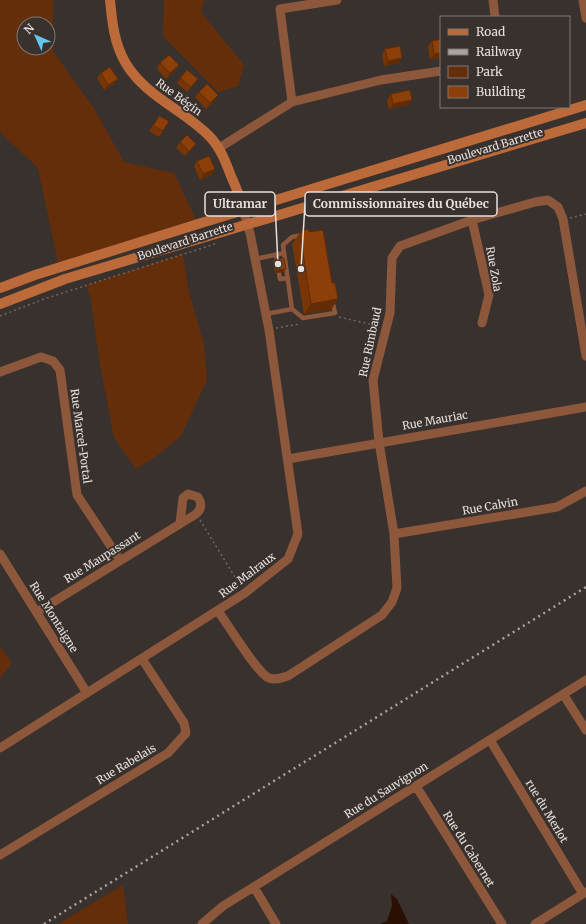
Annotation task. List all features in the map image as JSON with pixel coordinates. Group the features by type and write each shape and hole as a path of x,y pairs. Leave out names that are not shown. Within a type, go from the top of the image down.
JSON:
{"main road":[{"name":"Rue Bégin","path":"110,0 114,35 125,62 142,85 198,125 218,148 242,200 243,210"},
{"name":"Boulevard Barrette","path":"0,288 35,275 243,210 586,105"},
{"name":"Boulevard Barrette","path":"0,304 65,280 394,179 586,123"}],"street":[{"path":"292,102 280,9 337,0"},
{"path":"493,0 495,16"},
{"path":"583,0 586,18"},
{"path":"218,148 292,102 381,80 440,71"},
{"name":"Rue Rimbaud","path":"218,611 258,668 267,678 277,680 288,676 382,615 392,602 397,588 394,534 379,442 373,380 390,313 392,258 400,246 472,220 535,202 548,200 558,207 563,219 582,316 586,356"},
{"name":"Rue Malraux","path":"0,748 245,594 288,559 298,534 269,330 248,225 243,210"},
{"name":"Rue Zola","path":"472,220 489,294 482,323"},
{"name":"Rue Marcel-Portal","path":"0,372 40,358 53,361 60,370 77,495 120,560"},
{"name":"Rue Mauriac","path":"288,459 586,407"},
{"name":"Rue Calvin","path":"394,534 557,507 586,491"},
{"path":"180,523 183,498 188,494 198,497 201,501 201,508 196,514"},
{"name":"Rue Maupassant","path":"37,612 196,514"},
{"name":"Rue Montaigne","path":"1,559 37,612 87,693"},
{"name":"Rue Rabelais","path":"0,855 168,753 186,733 184,723 142,659"},
{"name":"Rue du Sauvignon","path":"202,924 223,906 586,680"},
{"path":"563,694 586,730"},
{"name":"rue du Merlot","path":"490,740 585,893"},
{"name":"Rue du Cabernet","path":"416,786 502,924"},
{"path":"254,887 276,924"},
{"path":"535,924 585,893"}],"lane":[{"path":"292,310 283,245 292,237 305,235"},
{"path":"255,259 284,253"},
{"path":"276,254 280,279 288,278"},
{"path":"266,314 292,310 303,318 335,313 332,295"}],"path":[{"path":"563,219 586,214"},
{"name":"Boulevard Barrette","path":"0,316 44,299 220,242"},
{"path":"338,316 386,328"},
{"path":"269,330 300,324"},
{"path":"196,514 245,594"}],"green space":[{"path":"0,0 53,0 53,16 16,16 16,56 56,55 95,110 124,162 174,173 198,224 59,268 38,168 0,132"},
{"path":"164,0 204,0 201,12 244,65 238,86 218,92 163,36"},
{"path":"183,254 189,293 204,344 207,380 181,436 155,457 136,469 114,438 87,285"},
{"path":"0,647 12,663 0,678"},
{"path":"123,885 128,924 58,924"}],"shaded area":[{"path":"391,894 397,899 409,924 380,924 387,921 392,906"}],"building":[{"path":"440,39 440,53 434,54 432,41"},
{"path":"400,46 402,58 388,61 385,49"},
{"path":"169,55 179,65 170,73 160,63"},
{"path":"110,67 118,79 108,85 101,73"},
{"path":"187,70 198,79 191,87 180,78"},
{"path":"207,84 218,95 210,103 199,92"},
{"path":"410,90 412,100 393,104 391,94"},
{"path":"159,116 169,121 163,131 153,126"},
{"path":"187,135 196,144 189,151 180,142"},
{"path":"209,156 215,169 203,174 197,161"},
{"path":"309,229 309,232 323,230 332,283 335,283 338,299 311,304 300,234 302,233 301,231"},
{"path":"284,258 286,269 277,270 275,259"}],"railway":[{"path":"44,924 586,587"}],"place":[{"name":"Ultramar","path":"278,264"},
{"name":"Commissionnaires du Québec","path":"301,269"}]}
